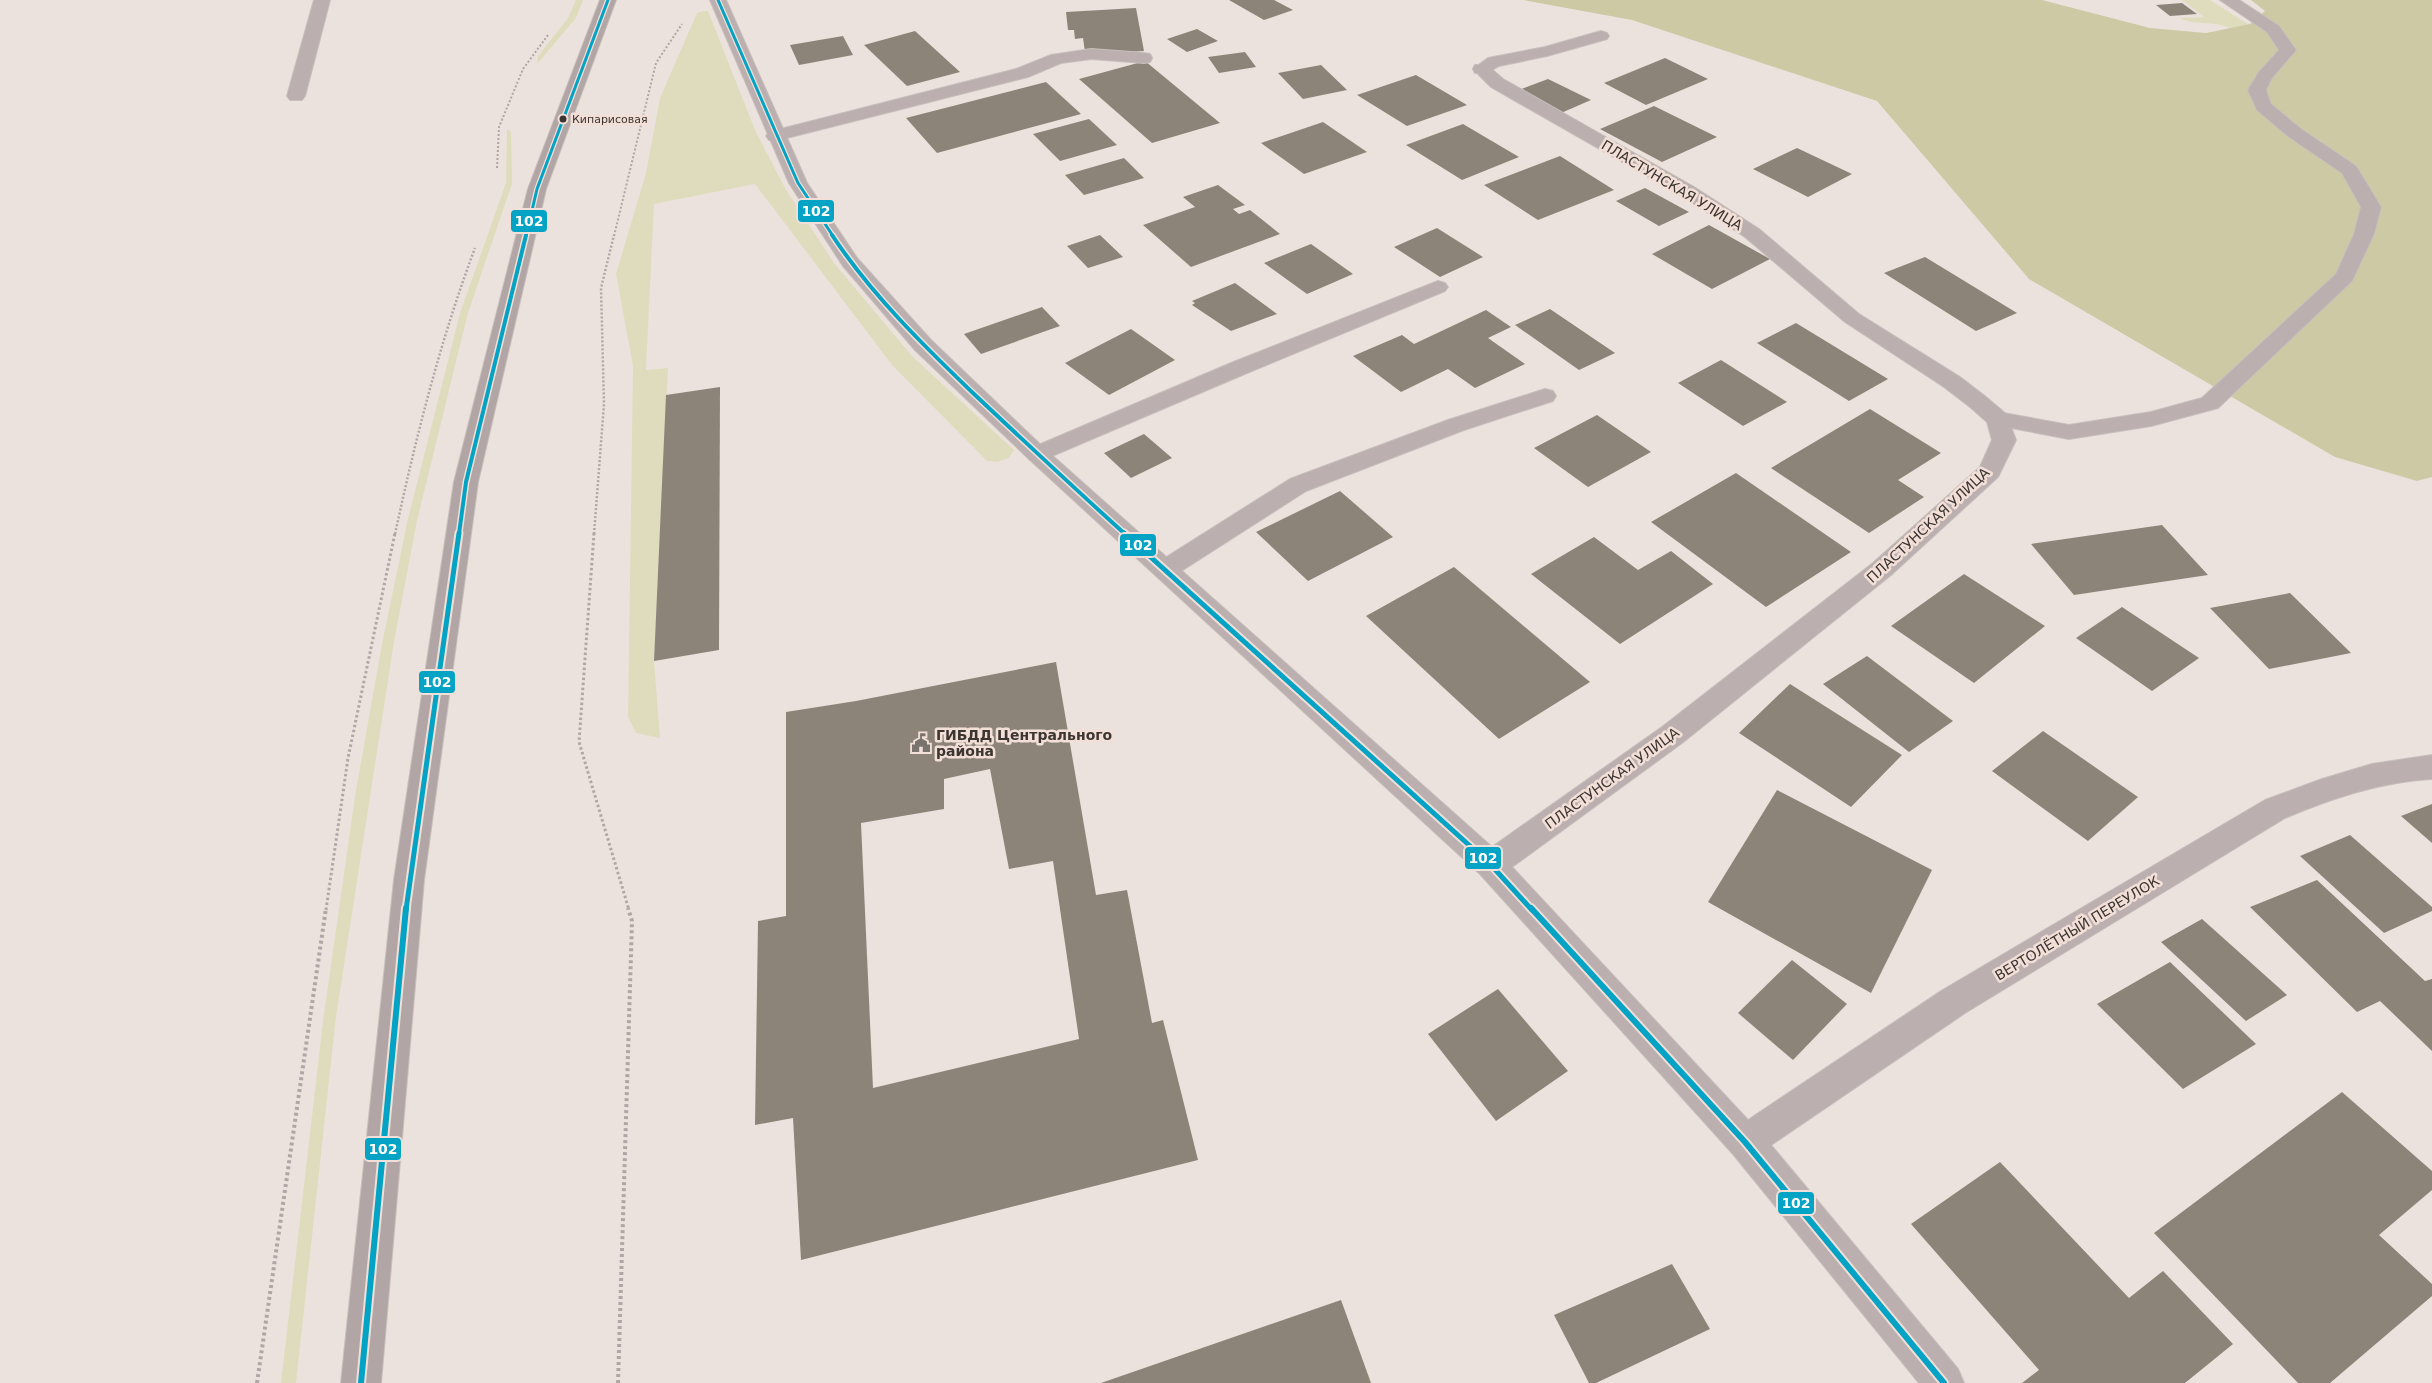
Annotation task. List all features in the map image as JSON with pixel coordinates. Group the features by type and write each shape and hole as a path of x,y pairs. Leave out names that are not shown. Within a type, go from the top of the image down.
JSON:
{"main road":[{"path":"361,1383 409,880 466,482 537,189 608,0"}],"street":[{"path":"296,96 322,0"},
{"path":"718,0 775,136 798,183 850,262 923,345 1037,454 1166,569 1491,866 1745,1142 1944,1383"},
{"path":"1998,420 2069,432 2151,420 2210,403 2346,277 2364,234 2371,207 2349,170 2295,133 2263,106 2257,90 2265,76 2288,50 2273,29 2228,0"},
{"name":"ПЛАСТУНСКАЯ УЛИЦА","path":"1491,866 1672,736 1882,569 1990,471 2004,440 1998,420 1952,382 1852,318 1752,233 1687,190 1497,83 1481,69 1494,62 1547,51 1600,36"},
{"path":"775,136 1022,73 1056,59 1091,54 1144,58"},
{"path":"1037,454 1248,364 1438,287"},
{"path":"1166,569 1298,485 1456,425 1545,396"},
{"name":"ВЕРТОЛЁТНЫЙ ПЕРЕУЛОК","path":"1745,1142 1953,1002 2275,810 2332,785 2417,767 2432,767"}],"path":[{"path":"618,1383 632,921 579,742 604,404 601,288 656,63 685,20"},
{"path":"497,172 499,127 522,70 550,32"},
{"path":"257,1383 348,758 414,444 452,310 476,246"}],"shaded area":[{"path":"576,0 583,0 576,18 537,64 538,56 568,18"},
{"path":"1523,0 2042,0 2150,28 2206,33 2250,24 2265,11 2251,0 2432,0 2432,477 2417,481 2335,457 2029,279 1877,101 1632,20"},
{"path":"2182,0 2210,0 2254,28 2236,30 2222,25 2185,20 2180,18 2204,17"},
{"path":"708,11 755,130 785,188 834,263 912,356 1014,450 1009,458 997,462 987,461 892,365 755,184 654,204 646,370 668,368 654,661 660,738 636,733 628,717 633,366 616,274 646,173 660,98 697,13"},
{"path":"507,129 511,132 512,184 468,313 417,521 394,642 336,1017 296,1383 281,1383 323,1021 355,796 382,644 407,523 460,313 506,183"}],"building":[{"path":"1229,0 1274,0 1293,10 1264,20"},
{"path":"2182,3 2197,14 2170,16 2156,5"},
{"path":"1136,8 1144,51 1095,54 1085,52 1083,38 1075,39 1074,30 1068,30 1066,12"},
{"path":"1197,29 1218,41 1187,52 1167,39"},
{"path":"915,31 960,72 907,86 864,45"},
{"path":"843,36 853,55 799,65 790,45"},
{"path":"1245,52 1256,67 1219,73 1208,57"},
{"path":"1665,58 1708,79 1646,105 1604,83"},
{"path":"1145,61 1220,123 1152,143 1079,79"},
{"path":"1321,65 1347,90 1303,99 1278,73"},
{"path":"1416,75 1467,105 1407,126 1357,95"},
{"path":"1548,79 1591,100 1561,113 1519,90"},
{"path":"1046,82 1081,114 937,153 906,118"},
{"path":"1654,106 1717,137 1662,162 1600,129"},
{"path":"1089,119 1117,145 1060,161 1033,134"},
{"path":"1323,122 1367,152 1304,174 1261,143"},
{"path":"1463,124 1519,157 1462,180 1406,145"},
{"path":"1797,148 1852,174 1808,197 1753,169"},
{"path":"1560,156 1614,190 1538,220 1484,185"},
{"path":"1124,158 1144,178 1084,195 1065,175"},
{"path":"1218,185 1245,205 1233,209 1239,214 1250,210 1280,234 1191,267 1143,225 1195,207 1183,197"},
{"path":"1645,188 1689,212 1659,226 1616,201"},
{"path":"1709,225 1770,259 1712,289 1652,254"},
{"path":"1437,228 1483,257 1440,277 1394,247"},
{"path":"1100,235 1123,257 1088,268 1067,246"},
{"path":"1311,244 1353,274 1307,294 1264,263"},
{"path":"1925,257 2017,313 1976,331 1884,273"},
{"path":"1235,283 1277,314 1231,331 1192,305 1195,303 1192,301"},
{"path":"1042,307 1060,326 981,354 964,334"},
{"path":"1550,309 1615,353 1579,370 1515,325"},
{"path":"1486,310 1511,327 1488,338 1525,364 1475,388 1448,369 1401,392 1353,356 1402,335 1414,344"},
{"path":"1796,323 1888,379 1849,401 1757,343"},
{"path":"1131,329 1175,360 1109,395 1065,363"},
{"path":"1721,360 1787,402 1743,426 1678,383"},
{"path":"720,387 719,650 654,661 666,395"},
{"path":"1870,409 1941,453 1898,480 1924,497 1869,533 1771,468"},
{"path":"1597,415 1651,452 1588,487 1534,448"},
{"path":"1144,434 1172,458 1131,478 1104,453"},
{"path":"1736,473 1851,552 1766,607 1651,522"},
{"path":"1340,491 1393,537 1308,581 1256,532"},
{"path":"2162,525 2208,575 2074,595 2031,544"},
{"path":"1594,537 1638,570 1671,551 1713,584 1620,644 1531,574"},
{"path":"1454,567 1590,682 1499,739 1366,616"},
{"path":"1964,574 2045,626 1974,683 1891,626"},
{"path":"2290,593 2351,653 2269,669 2210,608"},
{"path":"2122,607 2199,658 2152,691 2076,638"},
{"path":"1867,656 1953,721 1909,752 1823,684"},
{"path":"1056,662 1096,895 1127,890 1152,1023 1163,1020 1198,1160 801,1260 793,1118 755,1125 758,921 786,916 786,712 856,701","holes":["990,769 1009,869 1053,861 1079,1039 873,1088 861,823 944,809 944,779"]},
{"path":"1790,684 1902,755 1851,807 1739,733"},
{"path":"2043,731 2138,797 2088,841 1992,771"},
{"path":"1777,790 1932,870 1871,993 1708,902"},
{"path":"2432,804 2432,843 2401,816"},
{"path":"2350,835 2432,907 2432,911 2384,933 2300,856"},
{"path":"2317,880 2425,981 2432,979 2432,1051 2380,1001 2357,1012 2250,907"},
{"path":"2202,919 2287,995 2246,1021 2161,942"},
{"path":"1792,960 1847,1004 1793,1060 1738,1013"},
{"path":"2170,962 2256,1044 2183,1089 2097,1004"},
{"path":"1498,989 1568,1071 1496,1121 1428,1034"},
{"path":"2342,1092 2432,1171 2432,1190 2379,1235 2432,1284 2432,1296 2330,1383 2298,1383 2154,1233"},
{"path":"2000,1162 2129,1298 2163,1271 2233,1344 2185,1383 2022,1383 2039,1370 1911,1224"},
{"path":"1672,1264 1710,1329 1596,1383 1589,1383 1554,1315"},
{"path":"1341,1300 1371,1383 1101,1383"}],"transit line":[{"name":"102","path":"361,1383 409,880 466,482 537,189 608,0"},
{"name":"102","path":"718,0 798,183 850,262 923,345 1037,454 1491,865 1745,1142 1944,1383"}],"place":[{"name":"Кипарисовая","path":"563,119"},
{"name":"ГИБДД Центрального района","path":"921,743"}]}
